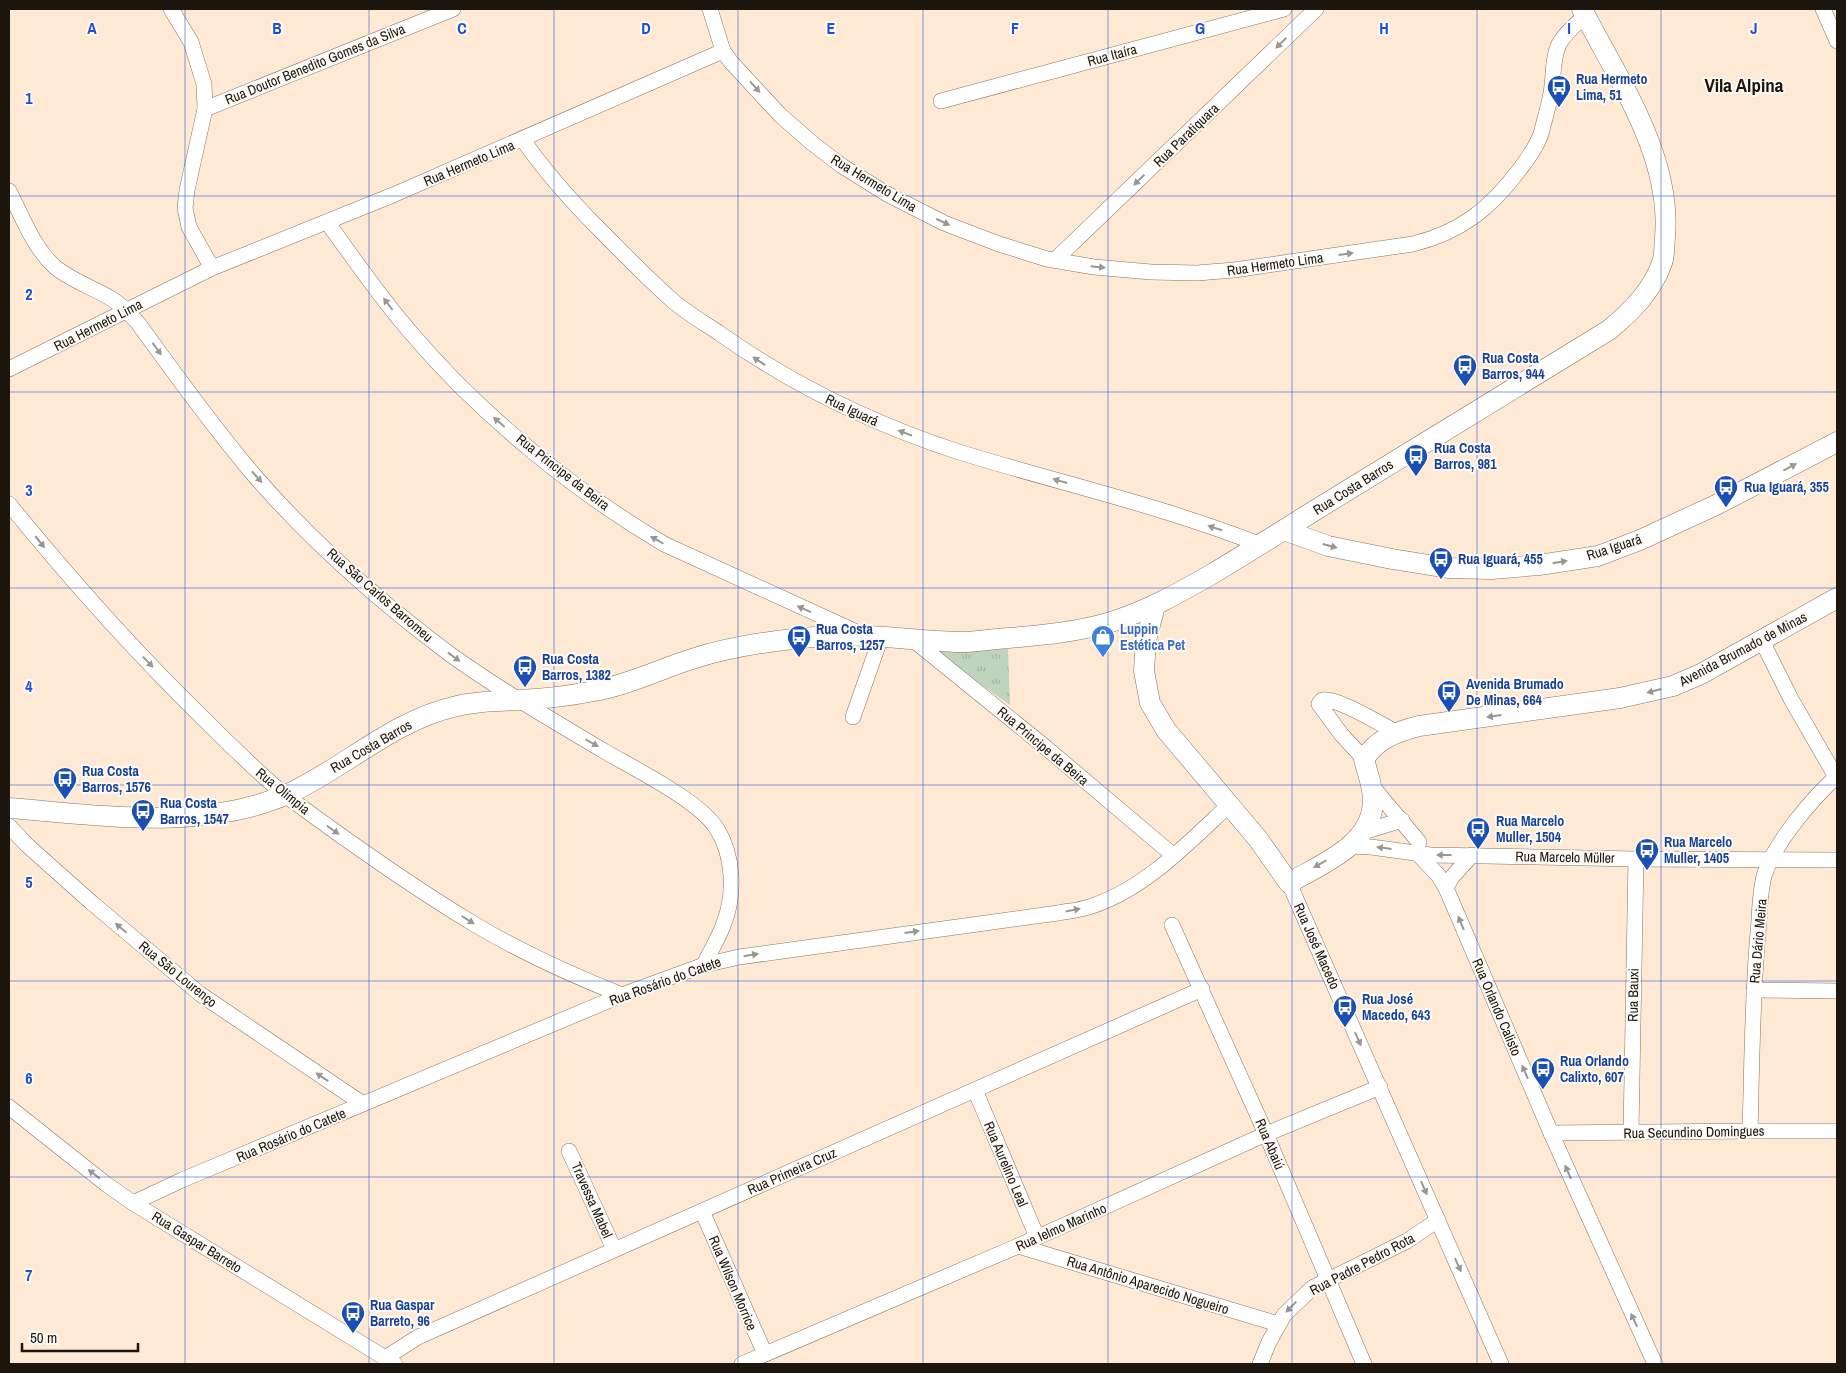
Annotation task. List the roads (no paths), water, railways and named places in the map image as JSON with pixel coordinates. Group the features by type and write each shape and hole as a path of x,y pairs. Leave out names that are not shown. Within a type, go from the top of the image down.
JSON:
{"main road":[{"name":"Rua Costa Barros","path":"9,808 146,818 190,816 257,805 285,795 307,784 389,733 430,713 459,705 487,700 518,700 596,691 625,683 698,657 739,648 792,640 831,636 873,636 966,642 1060,634 1113,621 1155,606 1261,545 1609,330 1628,314 1654,282 1663,261 1666,223 1663,192 1655,157 1638,118 1583,12"},
{"name":"Rua Iguará","path":"1284,530 1328,546 1448,568 1492,569 1539,565 1598,556 1640,540 1716,505 1837,442"},
{"name":"Avenida Brumado de Minas","path":"1364,759 1369,750 1378,742 1396,732 1418,726 1620,698 1649,693 1673,686 1701,674 1837,598"},
{"name":"Rua José Macedo","path":"1155,606 1146,640 1144,670 1150,702 1166,730 1258,839 1289,882"},
{"path":"1289,882 1357,839 1370,816 1373,801 1364,759"}],"street":[{"path":"170,9 191,42 204,84 205,109 187,190 185,208 189,227 212,268"},
{"name":"Rua Doutor Benedito Gomes da Silva","path":"205,109 454,9"},
{"path":"710,9 723,51"},
{"path":"1284,9 1301,24"},
{"name":"Rua Itaíra","path":"941,101 1284,9"},
{"name":"Rua Paratiquara","path":"1055,260 1316,9"},
{"path":"1824,9 1837,41"},
{"name":"Rua Hermeto Lima","path":"9,369 212,268 523,140 723,51 780,115 842,166 887,194 944,223 999,244 1055,260 1094,267 1151,272 1197,273 1234,270 1412,244 1436,238 1469,221 1505,189 1527,160 1542,133 1551,92 1555,57 1560,43 1583,12"},
{"name":"Rua Iguará","path":"523,140 538,162 568,197 642,273 675,303 762,363 816,393 877,422 934,443 1212,526 1261,545"},
{"name":"Rua São Carlos Barromeu","path":"9,191 41,252 56,267 86,286 112,299 127,310 227,442 294,518 388,605 449,653 518,700 665,786 698,810 717,829 728,856 732,892 724,923 704,965"},
{"name":"Rua Principe da Beira","path":"327,222 390,308 442,368 498,420 564,476 624,519 664,544 873,636"},
{"name":"Rua Olímpia","path":"9,504 59,565 130,643 242,756 285,795 396,874 474,924 518,948 585,980 622,995"},
{"path":"854,717 873,636"},
{"name":"Rua Principe da Beira","path":"912,639 1044,746 1173,855"},
{"path":"1762,639 1791,699 1837,776"},
{"path":"1364,759 1341,734 1319,704 1322,700 1328,699 1342,704 1396,732"},
{"name":"Rua Dário Meira","path":"1750,1130 1754,990 1762,887 1765,872 1789,830 1837,776"},
{"name":"Rua Orlando Calisto","path":"1371,785 1402,820 1446,888 1550,1133 1655,1364"},
{"name":"Rua Rosário do Catete","path":"133,1203 182,1180 622,995 704,965 748,956 1091,907 1121,894 1151,875 1229,805"},
{"path":"1357,839 1402,820"},
{"name":"Rua São Lourenço","path":"11,835 200,994 362,1104"},
{"path":"1357,839 1372,847 1418,847"},
{"name":"Rua Marcelo Müller","path":"1418,847 1430,855 1837,860"},
{"path":"1446,888 1452,877 1472,855"},
{"name":"Rua Bauxi","path":"1631,1132 1636,859"},
{"name":"Rua José Macedo","path":"1289,882 1501,1364"},
{"name":"Rua Abaiú","path":"1172,925 1266,1134 1364,1364"},
{"name":"Rua Primeira Cruz","path":"390,1361 418,1337 1202,989"},
{"path":"1754,990 1837,991"},
{"name":"Rua Ielmo Marinho","path":"742,1364 1018,1246 1266,1134 1380,1087"},
{"name":"Rua Aurelino Leal","path":"975,1090 1037,1237"},
{"name":"Rua Gaspar Barreto","path":"9,1107 106,1184 133,1203 390,1361"},
{"name":"Rua Secundino Domingues","path":"1550,1133 1750,1130 1837,1131"},
{"name":"Travessa Mabel","path":"569,1151 614,1249"},
{"name":"Rua Wilson Morrice","path":"702,1211 765,1354"},
{"name":"Rua Padre Pedro Rota","path":"1260,1364 1278,1324 1295,1302 1312,1288 1407,1241 1438,1220"},
{"name":"Rua Antônio Aparecido Nogueiro","path":"1018,1246 1278,1324"}],"place":[{"name":"Rua Hermeto Lima, 51","path":"1559,108"},
{"name":"Rua Costa Barros, 944","path":"1465,387"},
{"name":"Rua Costa Barros, 981","path":"1416,477"},
{"name":"Rua Iguará, 355","path":"1726,508"},
{"name":"Rua Iguará, 455","path":"1441,580"},
{"name":"Rua Costa Barros, 1257","path":"799,658"},
{"name":"Luppin Estética Pet","path":"1103,658"},
{"name":"Rua Costa Barros, 1382","path":"525,688"},
{"name":"Avenida Brumado De Minas, 664","path":"1449,713"},
{"name":"Rua Costa Barros, 1576","path":"65,800"},
{"name":"Rua Costa Barros, 1547","path":"143,832"},
{"name":"Rua Marcelo Muller, 1504","path":"1478,850"},
{"name":"Rua Marcelo Muller, 1405","path":"1647,871"},
{"name":"Rua José Macedo, 643","path":"1345,1028"},
{"name":"Rua Orlando Calixto, 607","path":"1543,1090"},
{"name":"Rua Gaspar Barreto, 96","path":"353,1334"}],"district":[{"name":"Vila Alpina","path":"1744,85"}]}
